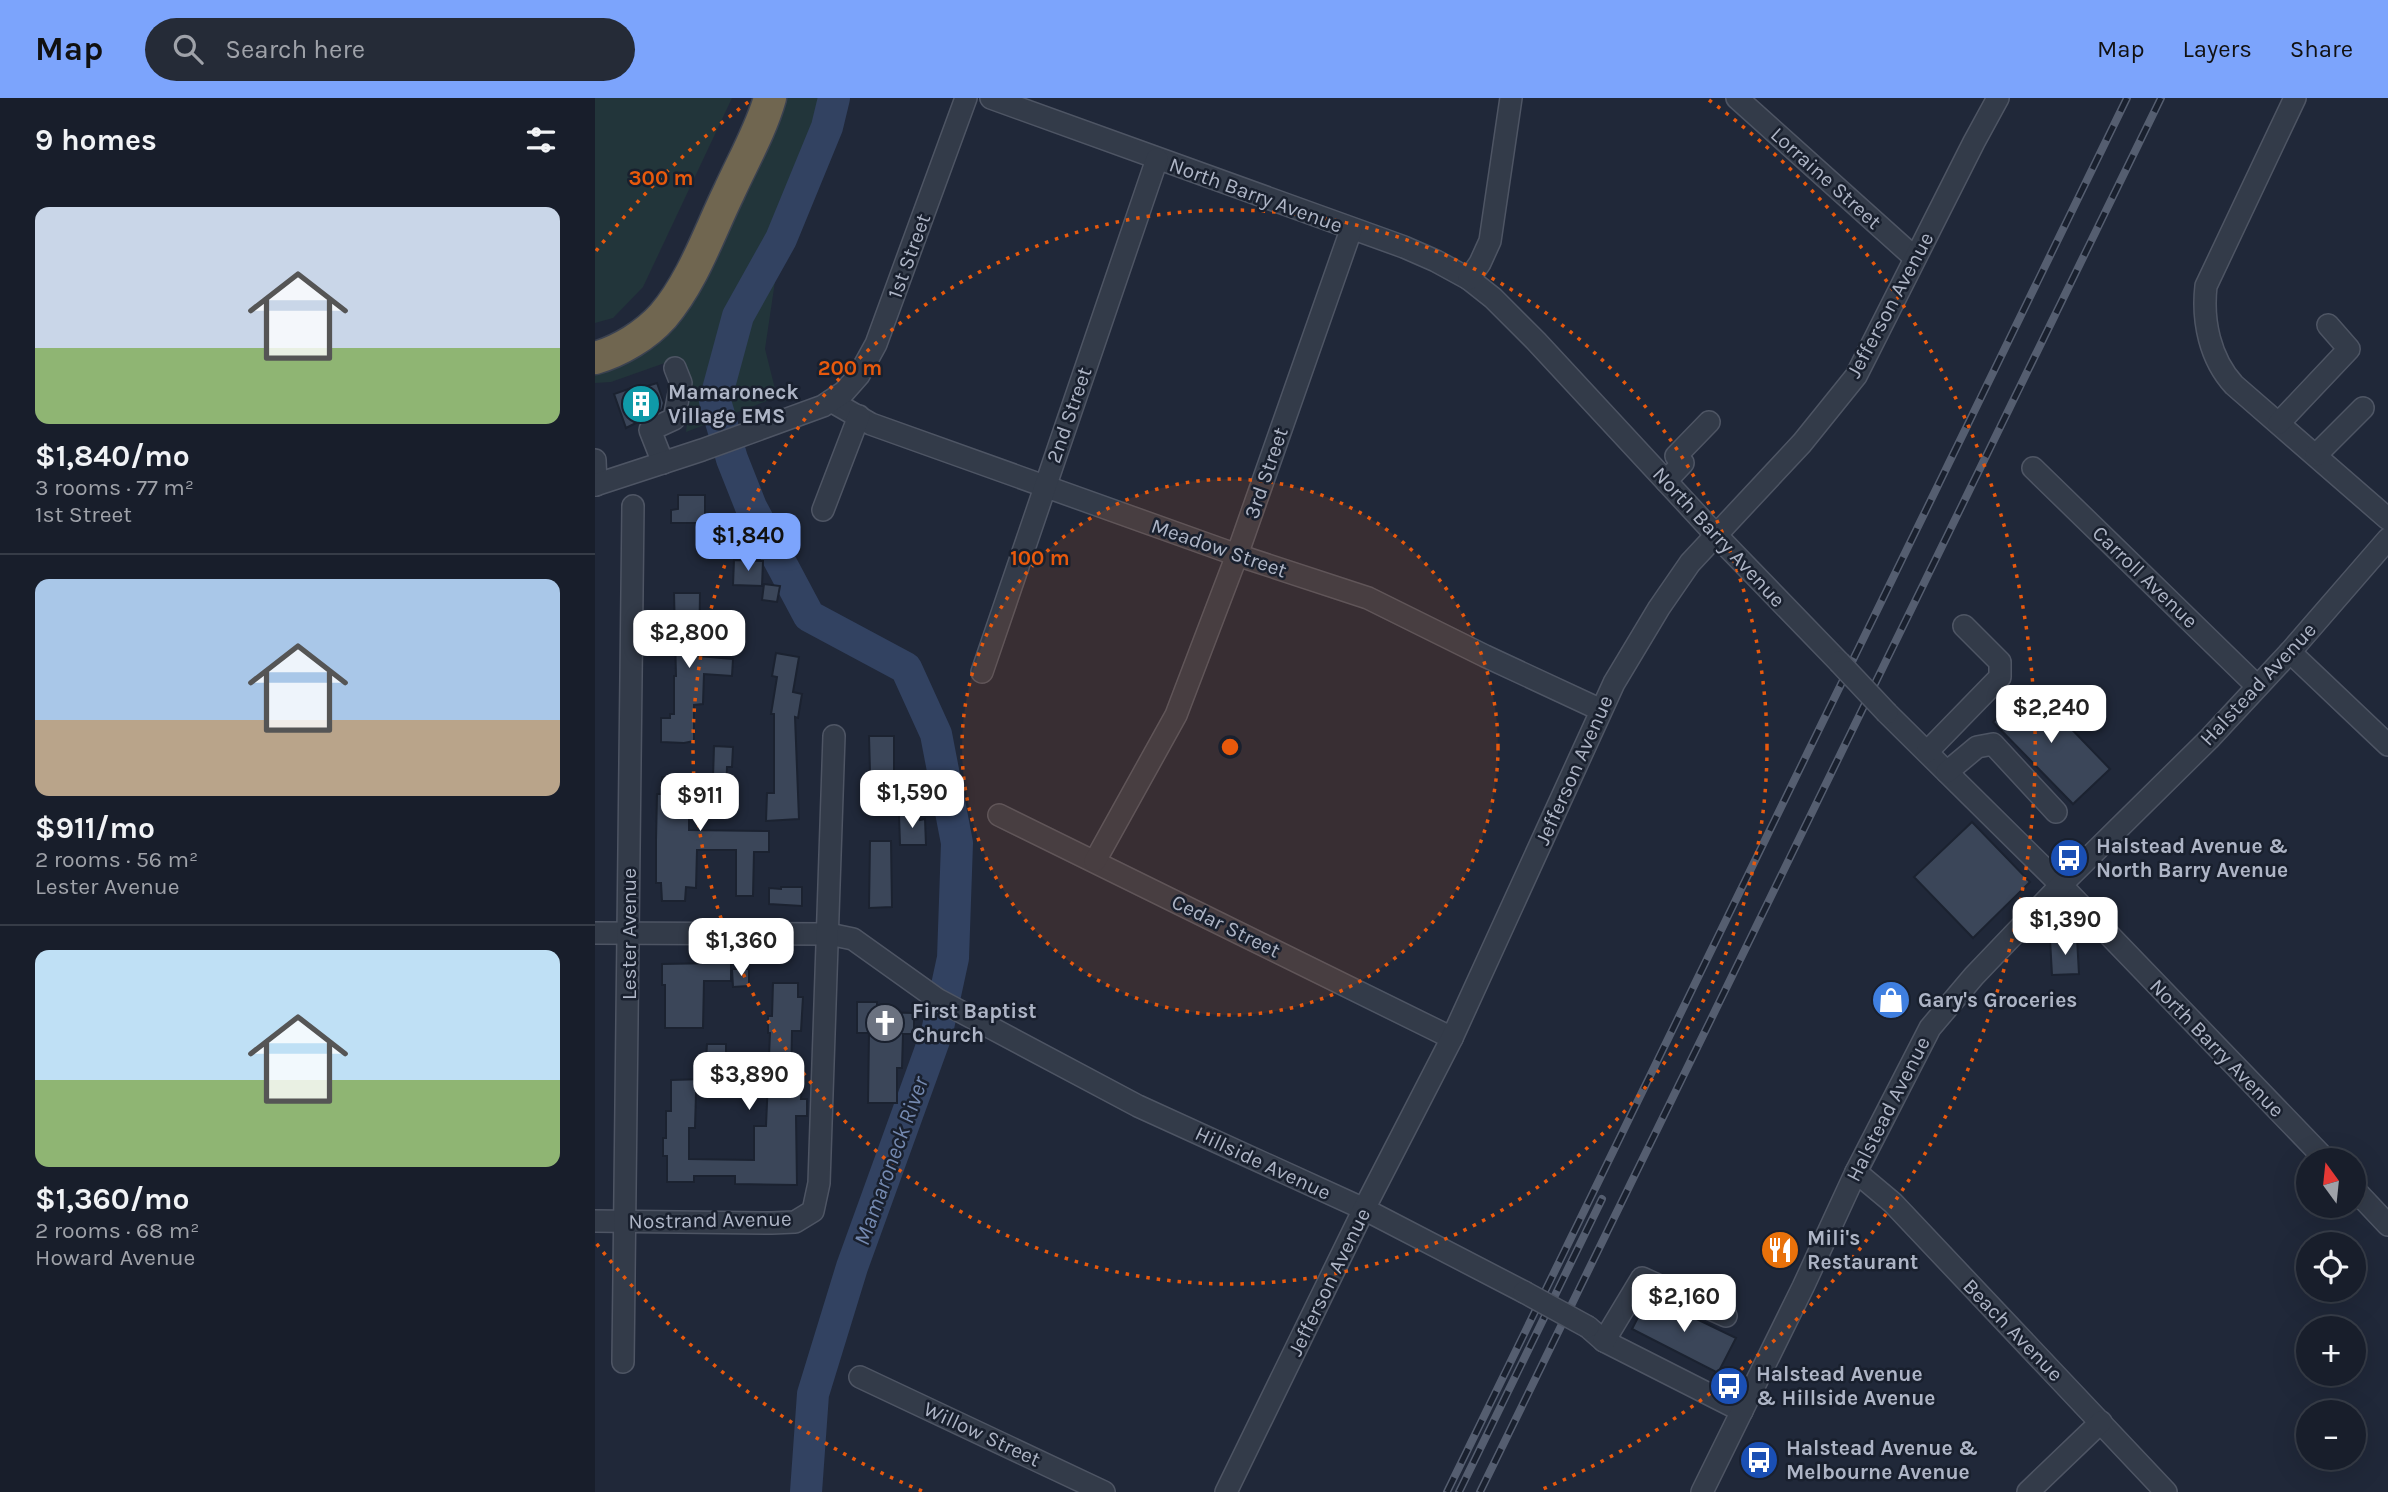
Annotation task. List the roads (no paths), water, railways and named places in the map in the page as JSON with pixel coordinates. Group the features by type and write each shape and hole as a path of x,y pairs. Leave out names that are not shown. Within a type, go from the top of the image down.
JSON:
{"highway":[{"path":"595,337 625,323 648,303 657,291 749,98"},
{"path":"595,358 642,334 662,317 673,303 709,233 770,98"}],"street":[{"name":"1st Street","path":"831,401 844,392 859,375 876,344 966,98"},
{"name":"North Barry Avenue","path":"991,98 1426,257 1469,279 1493,298 1887,713 2061,885 2314,1148"},
{"path":"1469,279 1490,241 1511,98"},
{"name":"Lorraine Street","path":"1737,98 1915,258"},
{"name":"Jefferson Avenue","path":"1226,1492 1364,1209 1452,1038 1614,683 1689,563 1803,443 1856,376 1998,98"},
{"path":"2295,98 2206,286 2204,303 2209,335 2223,373 2388,519"},
{"name":"2nd Street","path":"982,672 1157,159"},
{"name":"3rd Street","path":"1095,861 1176,715 1237,555 1351,230"},
{"path":"2279,423 2349,349 2329,325"},
{"path":"663,463 648,425 674,419 681,383 675,368"},
{"name":"Meadow Street","path":"831,401 871,424 1237,555 1368,598 1601,710"},
{"path":"595,460 596,485 746,435 831,401"},
{"path":"2316,455 2363,408"},
{"path":"823,510 859,416"},
{"path":"1666,481 1683,463 1676,456 1709,422"},
{"name":"Carroll Avenue","path":"2033,468 2257,686"},
{"name":"Lester Avenue","path":"623,1362 633,506"},
{"name":"Halstead Avenue","path":"1705,1490 1856,1172 1930,1028 1974,976 2061,885 2209,739 2290,652 2388,539"},
{"path":"1927,752 2000,677 2000,662 1965,626"},
{"path":"2290,652 2388,745"},
{"path":"829,934 834,736"},
{"path":"1947,772 1977,747 1993,744 2056,812"},
{"name":"Cedar Street","path":"999,815 1452,1038"},
{"path":"595,933 629,933"},
{"name":"Hillside Avenue","path":"629,933 829,934 853,939 931,996 1138,1106 1364,1209 1742,1410"},
{"name":"Nostrand Avenue","path":"595,1221 795,1222 809,1216 813,1211 819,1183 829,934"},
{"name":"Beach Avenue","path":"1856,1172 1893,1203 2166,1492"},
{"path":"2366,1202 2388,1225"},
{"path":"1596,1334 1642,1278 1726,1316"},
{"name":"Willow Street","path":"860,1377 1104,1492"},
{"path":"2028,1492 2101,1422"}],"waterway":[{"name":"Mamaroneck River","path":"806,1492 813,1394 852,1267 937,1032 953,958 957,843 936,734 906,668 809,616 751,507 732,459 715,401 738,316 781,239 827,127 834,98"}],"railway":[{"path":"1447,1492 2127,98"},
{"path":"1480,1492 2161,98"},
{"path":"1459,1492 1602,1199"}],"place":[{"name":"Mamaroneck Village EMS","path":"641,404"},
{"name":"Halstead Avenue & North Barry Avenue","path":"2069,858"},
{"name":"Gary's Groceries","path":"1891,1000"},
{"name":"First Baptist Church","path":"885,1023"},
{"name":"Mili's Restaurant","path":"1780,1250"},
{"name":"Halstead Avenue & Hillside Avenue","path":"1729,1386"},
{"name":"Halstead Avenue & Melbourne Avenue","path":"1759,1460"}]}
